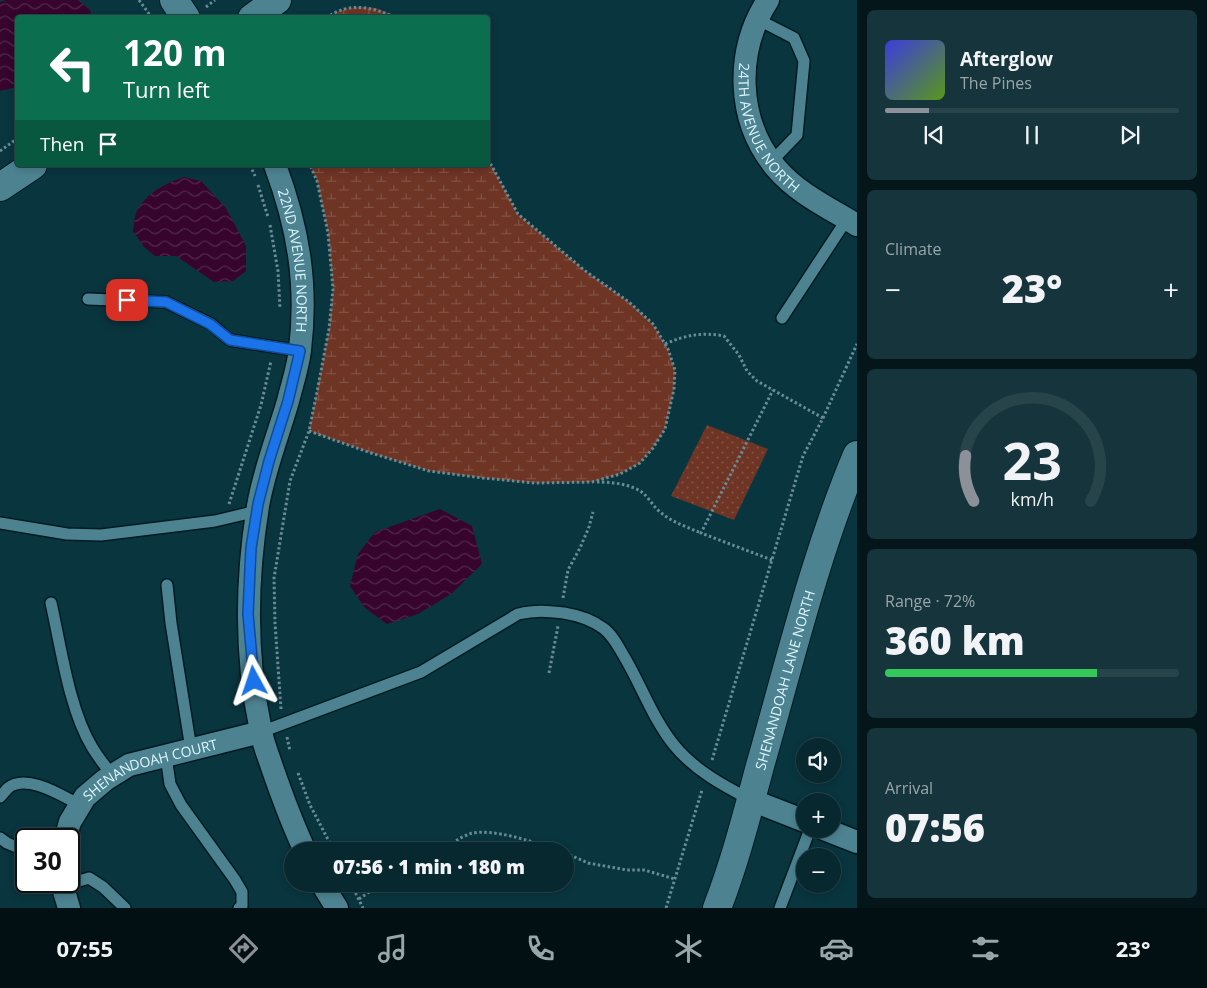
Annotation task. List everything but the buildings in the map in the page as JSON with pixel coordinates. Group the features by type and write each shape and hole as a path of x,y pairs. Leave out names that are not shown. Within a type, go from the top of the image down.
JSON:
{"street":[{"path":"174,0 197,11"},
{"path":"256,15 277,0"},
{"name":"24TH AVENUE NORTH","path":"763,9 747,45 744,77 747,110 758,142 776,168 802,191 852,222"},
{"path":"0,187 29,167"},
{"name":"22ND AVENUE NORTH","path":"276,167 287,198 299,248 303,299 300,351 257,511 251,548 248,614 261,732 287,810 301,842"},
{"name":"SHENANDOAH LANE NORTH","path":"717,908 751,800 810,586 839,498 857,454"},
{"name":"SHENANDOAH COURT","path":"68,828 84,797 112,775 129,765 261,732"},
{"path":"751,800 796,818"},
{"path":"841,836 857,842"},
{"path":"327,892 337,908"}],"lane":[{"path":"763,9 794,38 804,61 797,135 772,161"},
{"path":"782,318 852,222"},
{"path":"88,299 166,302 210,324 230,340 300,351"},
{"path":"0,523 67,534 101,536 215,521 257,511"},
{"path":"168,585 171,623 191,750"},
{"path":"52,603 73,701 81,724 92,747 112,775"},
{"path":"261,732 420,672 518,614 534,610 575,615 603,628 618,645 660,725 674,746 692,764 727,788 751,800"},
{"path":"166,756 170,784 181,805 242,892 242,906 239,908"},
{"path":"1,794 9,787 33,784 80,805"},
{"path":"0,838 15,847"},
{"path":"780,908 807,838"},
{"path":"63,897 89,878 103,887 125,908"}],"path":[{"path":"139,0 150,15"},
{"path":"197,11 216,0"},
{"path":"332,15 344,9 358,7 376,8 391,15"},
{"path":"0,151 15,140"},
{"path":"490,163 518,214 584,270 629,302 653,324 665,344 675,370 674,390 666,429 653,448 640,463 620,474 592,482"},
{"path":"665,344 688,336 713,334 724,336 739,355 747,371 757,381 823,418"},
{"path":"666,908 803,456 823,418 857,344"},
{"path":"701,533 773,390"},
{"path":"281,711 274,578 290,481 309,431 429,471 535,483 592,482 621,484 643,493 659,511 670,519 772,560"},
{"path":"549,673 568,570 583,541 593,512"},
{"path":"287,736 290,752"},
{"path":"297,770 310,805 329,842"},
{"path":"455,842 469,834 484,832 533,842"},
{"path":"574,857 588,863 627,870 644,870 675,879"},
{"path":"355,892 363,908"},
{"path":"358,899 369,892"}],"green space":[{"path":"358,7 376,8 392,15 330,15 344,9"},
{"path":"490,163 518,214 584,270 629,302 653,324 668,349 675,370 674,389 665,429 653,448 640,463 620,474 592,482 535,483 429,471 309,431 329,329 333,289 328,233 317,181 311,167 490,167"},
{"path":"707,425 768,449 734,520 671,496"}],"water":[{"path":"6,0 78,0 91,11 90,15 15,15 15,87 0,91 0,2"},
{"path":"184,177 201,181 226,208 246,246 246,271 233,281 214,282 176,256 155,256 144,247 133,231 136,213 146,199 170,182"},
{"path":"440,509 472,526 482,564 451,594 418,614 387,624 365,608 350,586 358,554 375,532"}],"route":[{"path":"127,300 166,302 210,324 230,340 300,351 288,401 258,504 251,548 248,614 254,681"}]}
